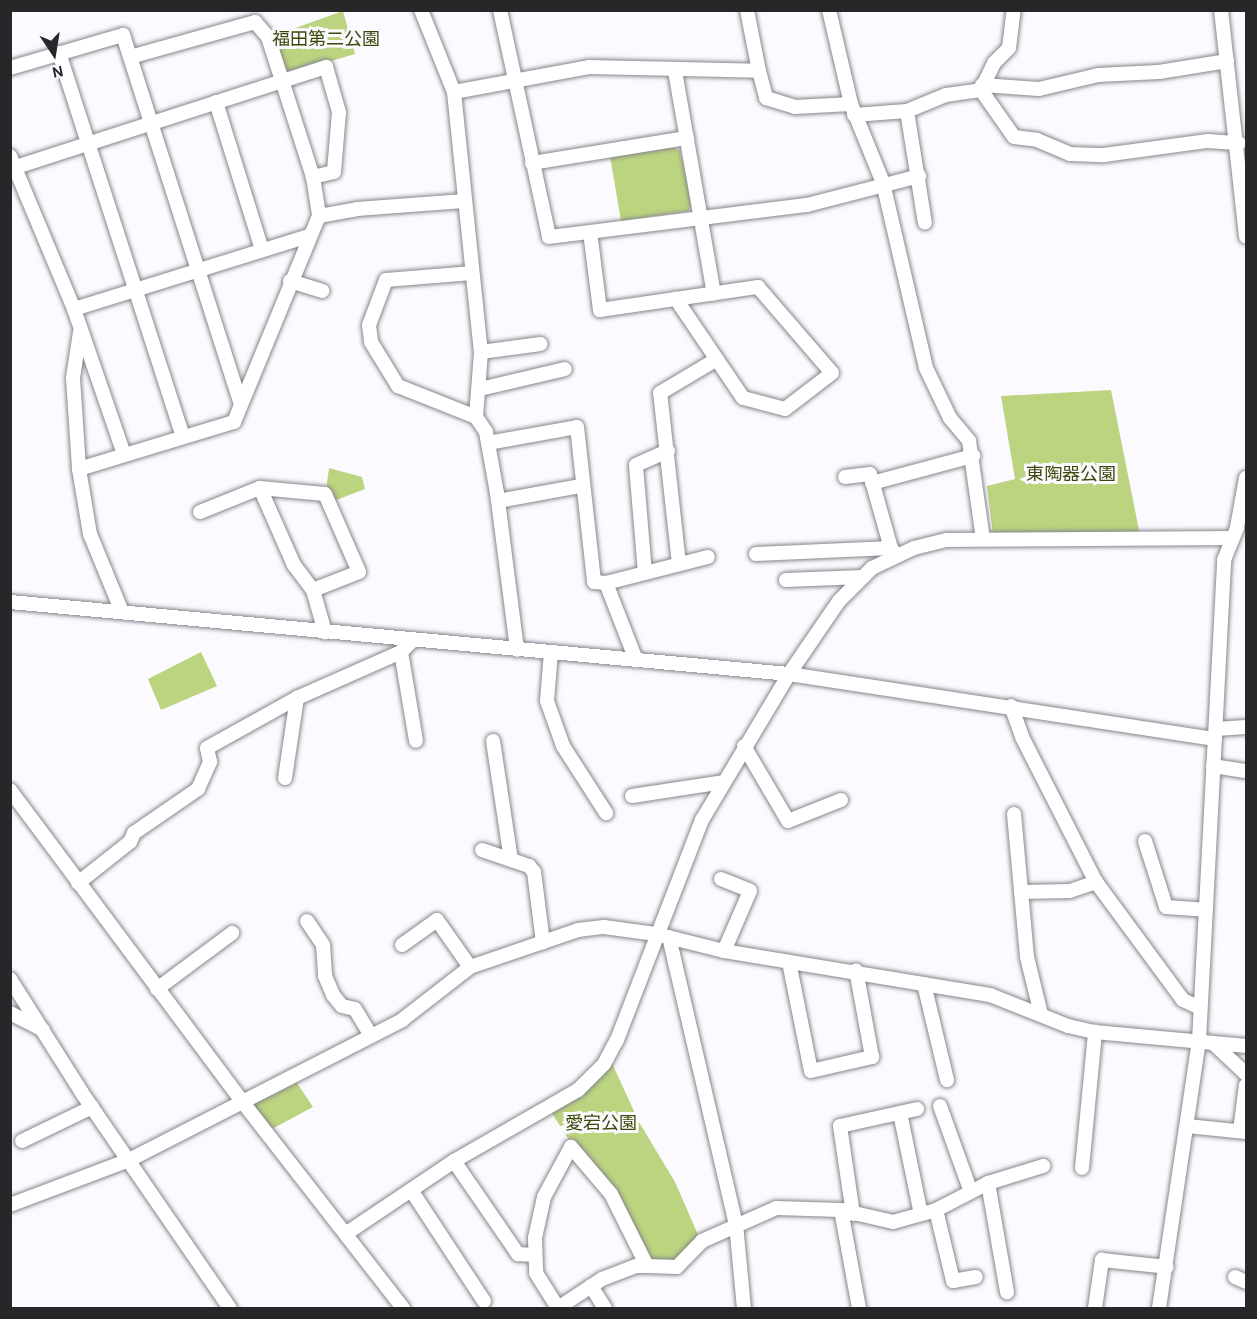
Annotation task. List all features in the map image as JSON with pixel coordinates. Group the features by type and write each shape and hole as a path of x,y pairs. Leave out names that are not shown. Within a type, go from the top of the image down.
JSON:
{"street":[{"path":"421,10 454,92 481,352 480,389 476,417 488,443 498,501 516,650"},
{"path":"500,10 513,82 549,237 702,216 807,206 883,183 919,176"},
{"path":"747,10 766,98 795,107 907,111 946,96 982,88 1039,89 1098,75 1159,72 1227,61"},
{"path":"829,10 853,110 883,183 926,368 950,418 969,441 973,456 983,539"},
{"path":"982,88 994,63 1009,48 1014,10"},
{"path":"1221,10 1239,143 1246,237"},
{"path":"79,469 234,422 308,236 319,216 313,177 268,37 255,22 130,57"},
{"path":"10,68 123,35 241,404"},
{"path":"59,53 183,436"},
{"path":"124,454 74,309 13,161 88,143 326,67 339,112 333,172 313,177"},
{"path":"454,92 589,67 675,71 759,70"},
{"path":"675,71 714,294"},
{"path":"982,88 1014,137 1037,140 1070,154 1104,154 1208,141 1239,143"},
{"path":"216,102 262,250"},
{"path":"907,111 925,223"},
{"path":"532,163 687,138"},
{"path":"319,216 357,209 464,201"},
{"path":"590,232 600,310 758,287 832,373 785,409 743,398 676,299"},
{"path":"74,309 308,236"},
{"path":"472,273 386,280 369,325 371,342 398,386 476,417"},
{"path":"290,281 323,291"},
{"path":"80,330 73,378 79,469 90,534 122,612"},
{"path":"481,352 540,344"},
{"path":"679,564 660,393 717,359"},
{"path":"480,389 565,369"},
{"path":"488,443 576,427 580,486 588,509 594,582 606,583 708,557"},
{"path":"645,573 636,465 668,451"},
{"path":"873,483 973,456"},
{"path":"845,477 870,474 894,552"},
{"path":"1159,1308 1167,1267 1199,1041 1224,560 1238,531 1246,478"},
{"path":"498,501 580,486"},
{"path":"260,488 294,565 313,590 326,632"},
{"path":"200,512 260,488 325,494 359,572 313,590"},
{"path":"756,554 894,552 947,540 1238,531"},
{"path":"347,1233 454,1161 578,1090 604,1064 662,936 702,819 789,674 839,601 863,577 894,552"},
{"path":"786,580 863,577"},
{"path":"606,583 636,660"},
{"path":"10,602 789,674 1216,734 1246,727"},
{"path":"78,883 130,842 134,833 198,789 210,762 207,748 297,698 401,652 413,639"},
{"path":"401,652 416,741"},
{"path":"551,652 547,701 563,746 606,813"},
{"path":"285,778 297,698"},
{"path":"1011,706 1022,737 1096,882 1183,1000 1200,1008"},
{"path":"493,741 511,860"},
{"path":"744,746 788,821 841,800"},
{"path":"1213,766 1246,771"},
{"path":"632,796 723,782"},
{"path":"10,790 241,1100 347,1233 403,1308"},
{"path":"1014,813 1027,957 1041,1014"},
{"path":"1145,841 1166,907 1205,910"},
{"path":"483,850 530,866 534,872 543,942"},
{"path":"721,879 750,891 724,951"},
{"path":"1021,892 1070,891 1096,882"},
{"path":"402,945 437,920 470,966"},
{"path":"307,921 323,945 325,976 333,995 342,1006 356,1009 371,1036"},
{"path":"10,1205 129,1160 241,1100 402,1020 470,966 578,930 604,927 662,936 724,951 855,970 990,995 1068,1026 1095,1032 1246,1046"},
{"path":"157,989 232,933"},
{"path":"662,936 736,1224 744,1308"},
{"path":"789,962 811,1071 872,1058 855,970"},
{"path":"10,979 92,1107 230,1308"},
{"path":"924,984 947,1080"},
{"path":"10,1013 46,1032"},
{"path":"1082,1168 1095,1032"},
{"path":"1214,1044 1246,1074"},
{"path":"1187,1126 1243,1131 1246,1085"},
{"path":"940,1106 971,1192"},
{"path":"22,1141 92,1107"},
{"path":"859,1308 847,1212 840,1126 917,1109"},
{"path":"900,1113 921,1214"},
{"path":"647,1266 611,1194 571,1147 544,1197 534,1238 536,1273 558,1308 591,1286 636,1266 677,1267 702,1241 776,1208 847,1212 893,1222 936,1210 987,1183 1043,1166"},
{"path":"454,1161 518,1254 535,1255"},
{"path":"987,1183 1007,1292"},
{"path":"411,1190 484,1301"},
{"path":"936,1210 953,1281 976,1277"},
{"path":"1095,1308 1102,1260 1167,1267"},
{"path":"591,1286 605,1308"}],"green space":[{"name":"福田第二公園","path":"343,11 355,54 284,75 273,36"},
{"path":"673,147 680,151 692,205 688,211 621,221 610,156"},
{"name":"東陶器公園","path":"1111,390 1140,535 993,534 987,486 1015,479 1001,396"},
{"path":"329,468 362,477 365,489 331,502 326,490"},
{"path":"201,652 217,686 161,710 148,679"},
{"name":"愛宕公園","path":"611,1061 639,1122 675,1182 699,1237 675,1260 648,1261 551,1112"},
{"path":"293,1077 313,1107 270,1130 251,1104"}]}
